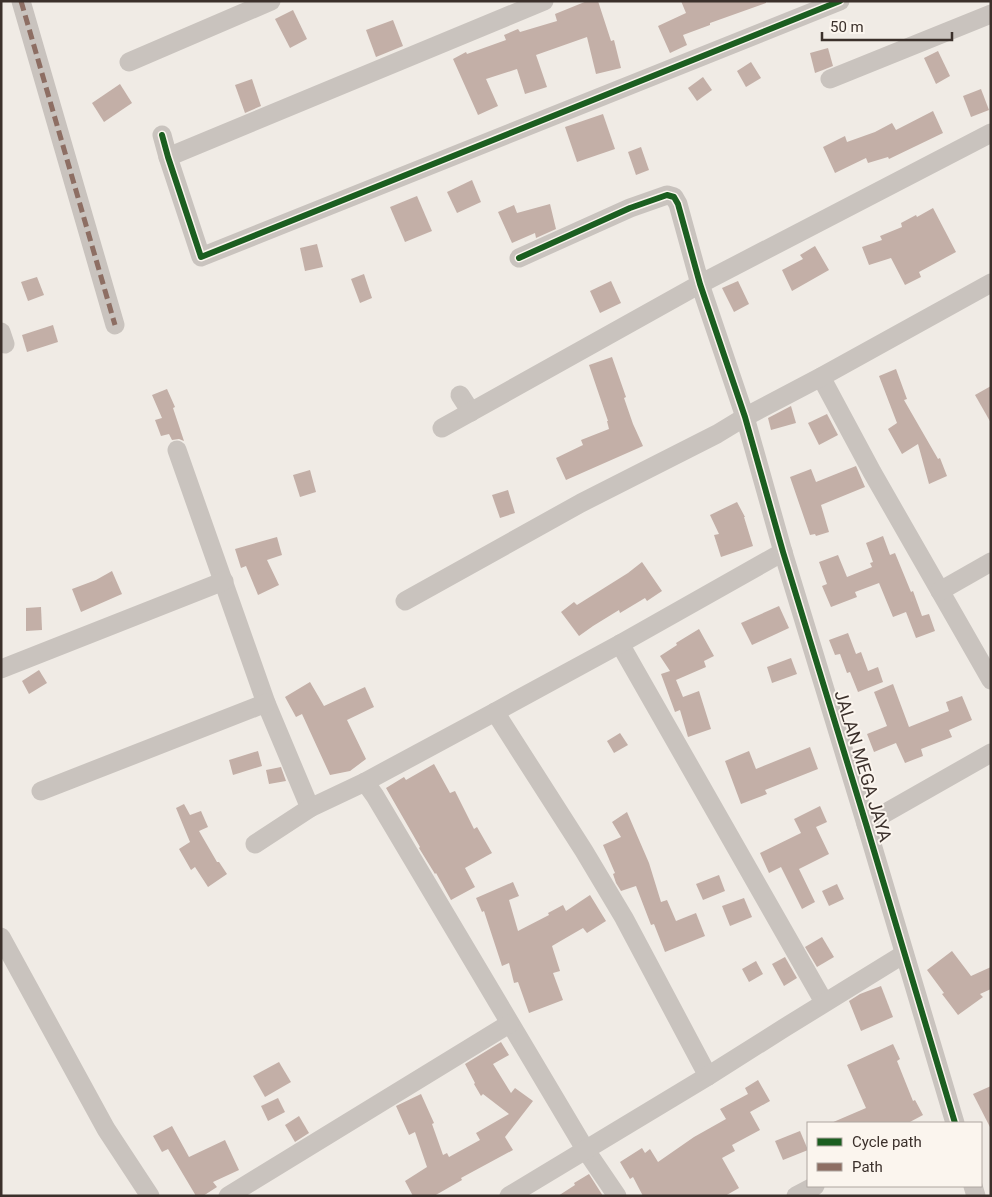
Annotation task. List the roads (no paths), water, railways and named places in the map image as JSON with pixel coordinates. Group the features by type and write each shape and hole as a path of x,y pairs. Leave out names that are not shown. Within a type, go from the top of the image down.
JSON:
{"street":[{"path":"21,1 115,325"},
{"path":"129,62 271,1"},
{"path":"168,157 544,1"},
{"path":"162,135 201,257 840,1"},
{"path":"830,79 991,14"},
{"path":"442,428 700,284 991,133"},
{"name":"JALAN MEGA JAYA","path":"519,258 630,208 666,195 674,198 678,204 700,284 745,418 783,552 866,824 904,954 949,1121"},
{"path":"405,601 581,503 822,378 991,283"},
{"path":"822,378 872,472 991,680"},
{"path":"460,395 471,412"},
{"path":"177,450 266,703 310,808"},
{"path":"255,844 310,808 365,782 495,712 783,552"},
{"path":"940,591 991,562"},
{"path":"1,669 224,582"},
{"path":"620,644 824,1002"},
{"path":"41,791 266,703"},
{"path":"495,712 614,901 708,1076"},
{"path":"866,824 991,753"},
{"path":"365,782 585,1149 617,1196"},
{"path":"1,937 106,1128 150,1195"},
{"path":"509,1196 708,1076 824,1002 904,954"},
{"path":"228,1196 510,1024"},
{"path":"796,1196 813,1187"}]}
